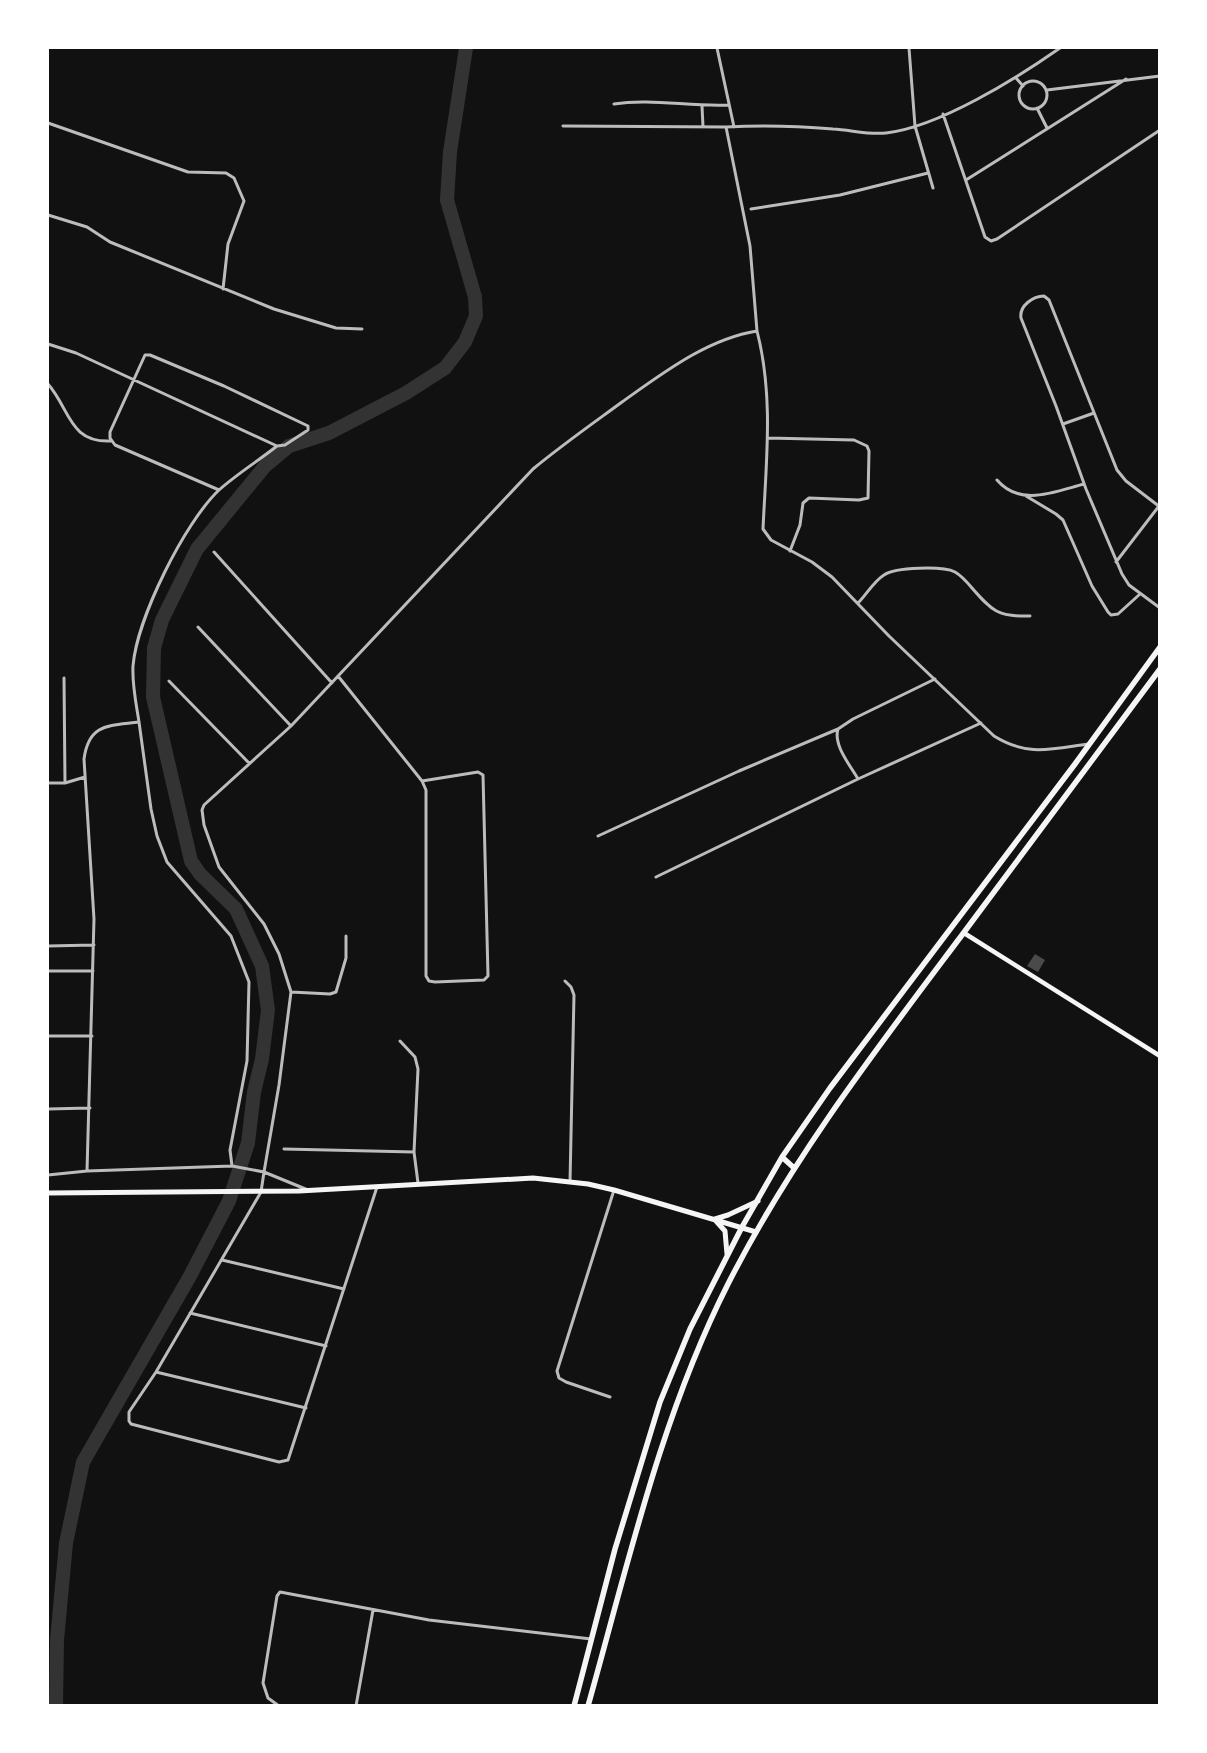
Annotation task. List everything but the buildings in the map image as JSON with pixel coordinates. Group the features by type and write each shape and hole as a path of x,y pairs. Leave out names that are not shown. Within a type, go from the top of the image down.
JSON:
{"highway":[{"path":"574,1706 615,1548 660,1402 690,1329 727,1254 782,1157 830,1088 1160,647"},
{"path":"576,1696 589,1703 649,1491 680,1392 726,1287 756,1232 793,1167 892,1027 1160,669"},
{"path":"782,1157 793,1167"}],"main road":[{"path":"964,933 1160,1056"},
{"path":"48,1194 261,1192 523,1178 570,1182 614,1190 756,1232"},
{"path":"714,1219 728,1216 758,1201"},
{"path":"714,1219 725,1231 727,1254"}],"street":[{"path":"717,48 734,127"},
{"path":"909,48 915,126 933,188"},
{"path":"562,126 825,128 886,134 915,126 943,114 1016,78 1060,48"},
{"path":"1047,90 1160,76"},
{"path":"1016,78 1023,86"},
{"path":"966,180 1126,79"},
{"path":"1029,81 1043,84 1047,90 1046,102 1036,108 1028,107 1022,102 1019,93 1029,81"},
{"path":"614,104 635,101 702,106 728,105"},
{"path":"702,106 703,127"},
{"path":"1036,108 1047,128"},
{"path":"943,114 985,237 991,241 1002,236 1160,130"},
{"path":"48,123 188,172 232,176 243,194 244,207 228,244 223,289"},
{"path":"726,128 750,246 757,331 766,373 768,438 763,529 771,540 812,562 832,577 935,680 1003,741 1024,750 1036,751 1089,744"},
{"path":"752,209 840,194 928,173"},
{"path":"48,215 87,227 110,242 274,309 336,328 362,328"},
{"path":"1116,562 1159,506 1126,481 1117,470 1049,300 1044,296 1039,296 1024,306 1020,311 1021,318 1063,424 1084,484 1116,562 1129,585 1160,608"},
{"path":"377,1186 291,1453 285,1462 135,1427 129,1421 129,1412 156,1372 261,1192 279,1085 291,992 280,954 264,924 219,867 202,815 204,805 291,726 533,469 559,447 660,375 708,347 737,334 757,331"},
{"path":"48,344 76,352 277,446"},
{"path":"219,490 115,446 111,441 110,432 145,355 150,355 251,398 308,426 308,430 285,445 277,446 219,490 187,532 161,581 142,627 133,663 133,680 151,809 157,836 167,862 231,936 249,982 247,1061 230,1150 232,1166"},
{"path":"48,384 81,434 94,440 111,441"},
{"path":"1063,424 1094,413"},
{"path":"768,438 854,440 867,446 870,452 868,498 859,500 809,498 803,503 800,525 790,551"},
{"path":"997,480 1013,494 1026,496 1047,495 1084,484"},
{"path":"1026,496 1063,520 1092,586 1111,615 1118,614 1140,594"},
{"path":"214,552 332,683"},
{"path":"858,604 884,574 939,568 955,572 996,612 1005,616 1030,616"},
{"path":"198,627 291,726"},
{"path":"338,676 422,781 426,794 426,976 429,980 435,982 484,980 488,976 483,775 478,772 422,781"},
{"path":"64,678 65,783"},
{"path":"598,836 739,771 838,729 853,719 935,680"},
{"path":"169,681 249,764"},
{"path":"87,1171 94,946 92,877 85,777 86,748 92,735 106,727 139,722"},
{"path":"656,877 858,779 981,723"},
{"path":"838,729 837,738 843,754 858,779"},
{"path":"48,783 65,783 85,777"},
{"path":"291,992 330,994 336,992 346,958 346,936"},
{"path":"48,946 94,946"},
{"path":"48,971 93,971"},
{"path":"565,980 571,987 574,995 570,1182"},
{"path":"48,1036 92,1036"},
{"path":"400,1041 415,1057 418,1069 414,1152 418,1183"},
{"path":"48,1109 90,1108"},
{"path":"284,1149 414,1152"},
{"path":"48,1174 232,1166 264,1172 309,1190"},
{"path":"610,1397 566,1382 559,1378 557,1371 614,1190"},
{"path":"222,1260 344,1289"},
{"path":"190,1313 326,1346"},
{"path":"156,1372 306,1408"},
{"path":"279,1706 268,1698 263,1683 278,1593 288,1592 429,1620 591,1638"},
{"path":"356,1706 373,1610"}],"waterway":[{"path":"56,1706 57,1640 66,1543 83,1462 190,1276 229,1201 248,1143 254,1092 262,1059 268,1010 262,966 236,909 200,874 191,861 153,697 154,648 162,620 197,549 265,466 289,446 329,433 406,393 445,368 465,342 476,316 475,297 447,200 450,152 466,48"}]}
